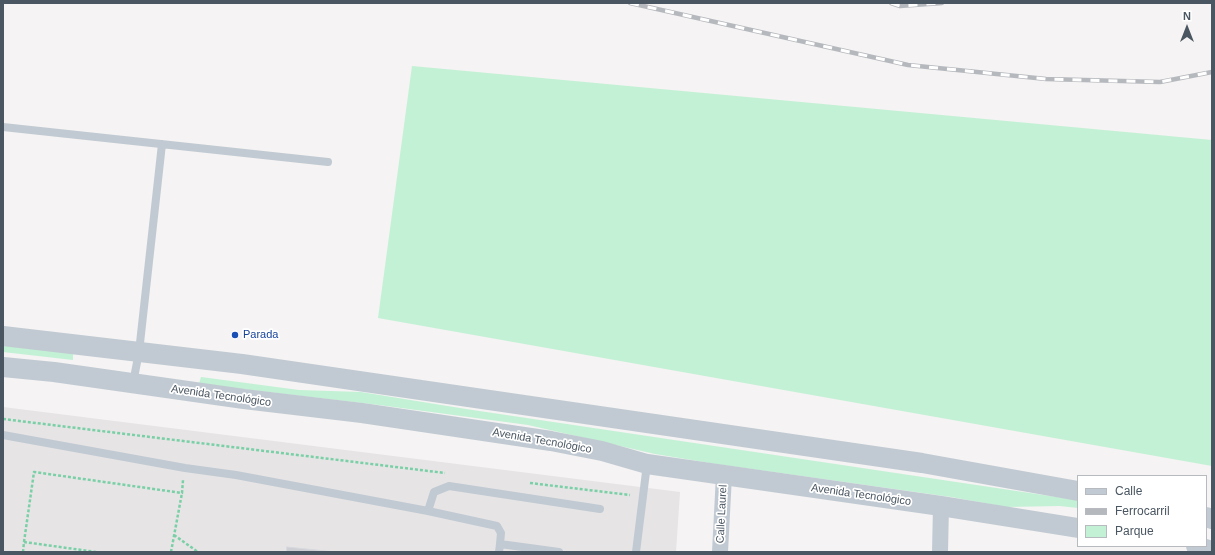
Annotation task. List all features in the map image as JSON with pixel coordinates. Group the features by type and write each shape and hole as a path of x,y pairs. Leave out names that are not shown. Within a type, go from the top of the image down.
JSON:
{"street":[{"path":"3,336 242,364 914,462 1077,491"},
{"name":"Avenida Tecnológico","path":"3,366 134,383 244,400 362,413 551,440 602,451 647,464 941,506 1077,528"},
{"name":"Calle Laurel","path":"720,552 724,475"},
{"path":"940,552 941,506"},
{"path":"1199,547 1212,551"}],"lane":[{"path":"3,127 328,162"},
{"path":"134,383 139,352 162,144"},
{"path":"3,434 428,511 497,526 501,533 499,548 559,552"},
{"path":"636,552 647,464"},
{"path":"428,511 434,492 449,486 600,509"}],"path":[{"path":"3,419 453,474"},
{"path":"171,552 185,468"},
{"path":"24,552 24,542 34,472 182,493"},
{"path":"524,483 642,497"},
{"path":"173,535 198,552"},
{"path":"24,542 96,552"}],"shaded area":[{"path":"3,407 680,492 676,552 3,552"}],"green space":[{"path":"412,66 1212,140 1212,466 378,318"},
{"path":"3,343 73,352 73,360 3,352"},
{"path":"201,377 299,390 361,392 1077,500 1077,508 1060,506 1006,507 951,497 655,454 528,425 379,405 199,384"}],"building":[{"path":"287,547 335,552 287,552"}],"railway":[{"path":"630,3 908,65 1046,79 1160,82 1212,72"},
{"path":"891,3 900,6 942,3"}],"place":[{"name":"Parada","path":"235,335"}]}
